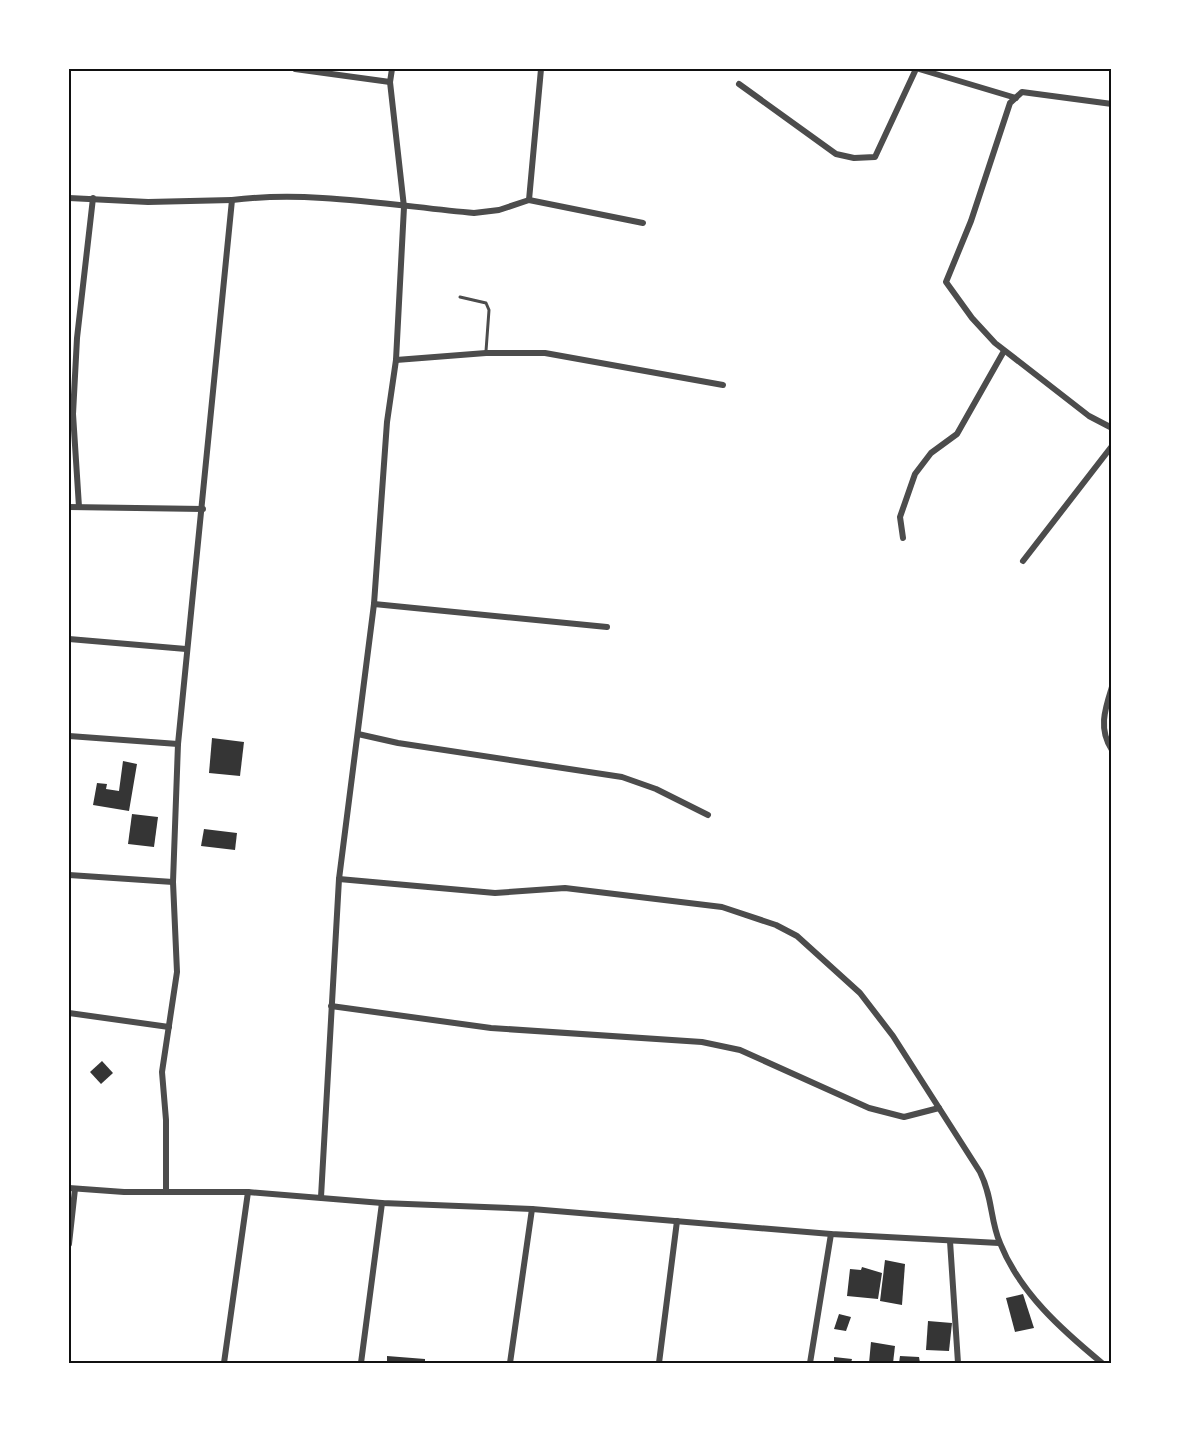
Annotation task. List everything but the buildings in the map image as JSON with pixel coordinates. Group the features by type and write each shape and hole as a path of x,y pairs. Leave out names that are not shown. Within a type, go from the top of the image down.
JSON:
{"street":[{"path":"295,69 390,82"},
{"path":"321,1197 339,879 374,604 387,422 396,360 404,207 390,82 392,69"},
{"path":"529,200 542,69"},
{"path":"739,84 836,154 854,158 875,157 917,69 1016,98"},
{"path":"1112,104 1022,92 1010,103 946,282 972,318 1004,351 1089,416 1112,428"},
{"path":"69,198 148,202 261,197 305,198 474,213 499,210 529,200 643,223"},
{"path":"78,507 71,414 93,198"},
{"path":"166,1192 166,1120 162,1072 177,972 173,882 178,744 232,200"},
{"path":"69,338 77,338"},
{"path":"903,538 900,517 915,474 931,453 957,434 1004,351"},
{"path":"396,360 486,353 545,354 723,385"},
{"path":"1023,561 1112,446"},
{"path":"69,507 202,510"},
{"path":"374,604 607,627"},
{"path":"69,639 186,649"},
{"path":"1112,687 1103,714 1103,730 1112,750"},
{"path":"358,734 398,743 622,777 656,789 708,815"},
{"path":"69,736 178,744"},
{"path":"69,875 173,882"},
{"path":"339,879 387,885 450,887 495,893 566,888 722,907 776,925 797,936 860,993 893,1036 990,1191 999,1243 1023,1285 1046,1312 1102,1363"},
{"path":"331,1006 469,1026 702,1042 740,1050 869,1107 904,1117 939,1108"},
{"path":"69,1013 169,1027"},
{"path":"69,1244 72,1188 166,1192 248,1192 382,1203 532,1209 831,1234 999,1243"},
{"path":"224,1363 248,1192"},
{"path":"361,1363 382,1203"},
{"path":"510,1363 532,1209"},
{"path":"659,1363 677,1221"},
{"path":"810,1363 831,1234"},
{"path":"950,1241 958,1363"}],"lane":[{"path":"460,297 486,303 489,310 486,353"}]}
